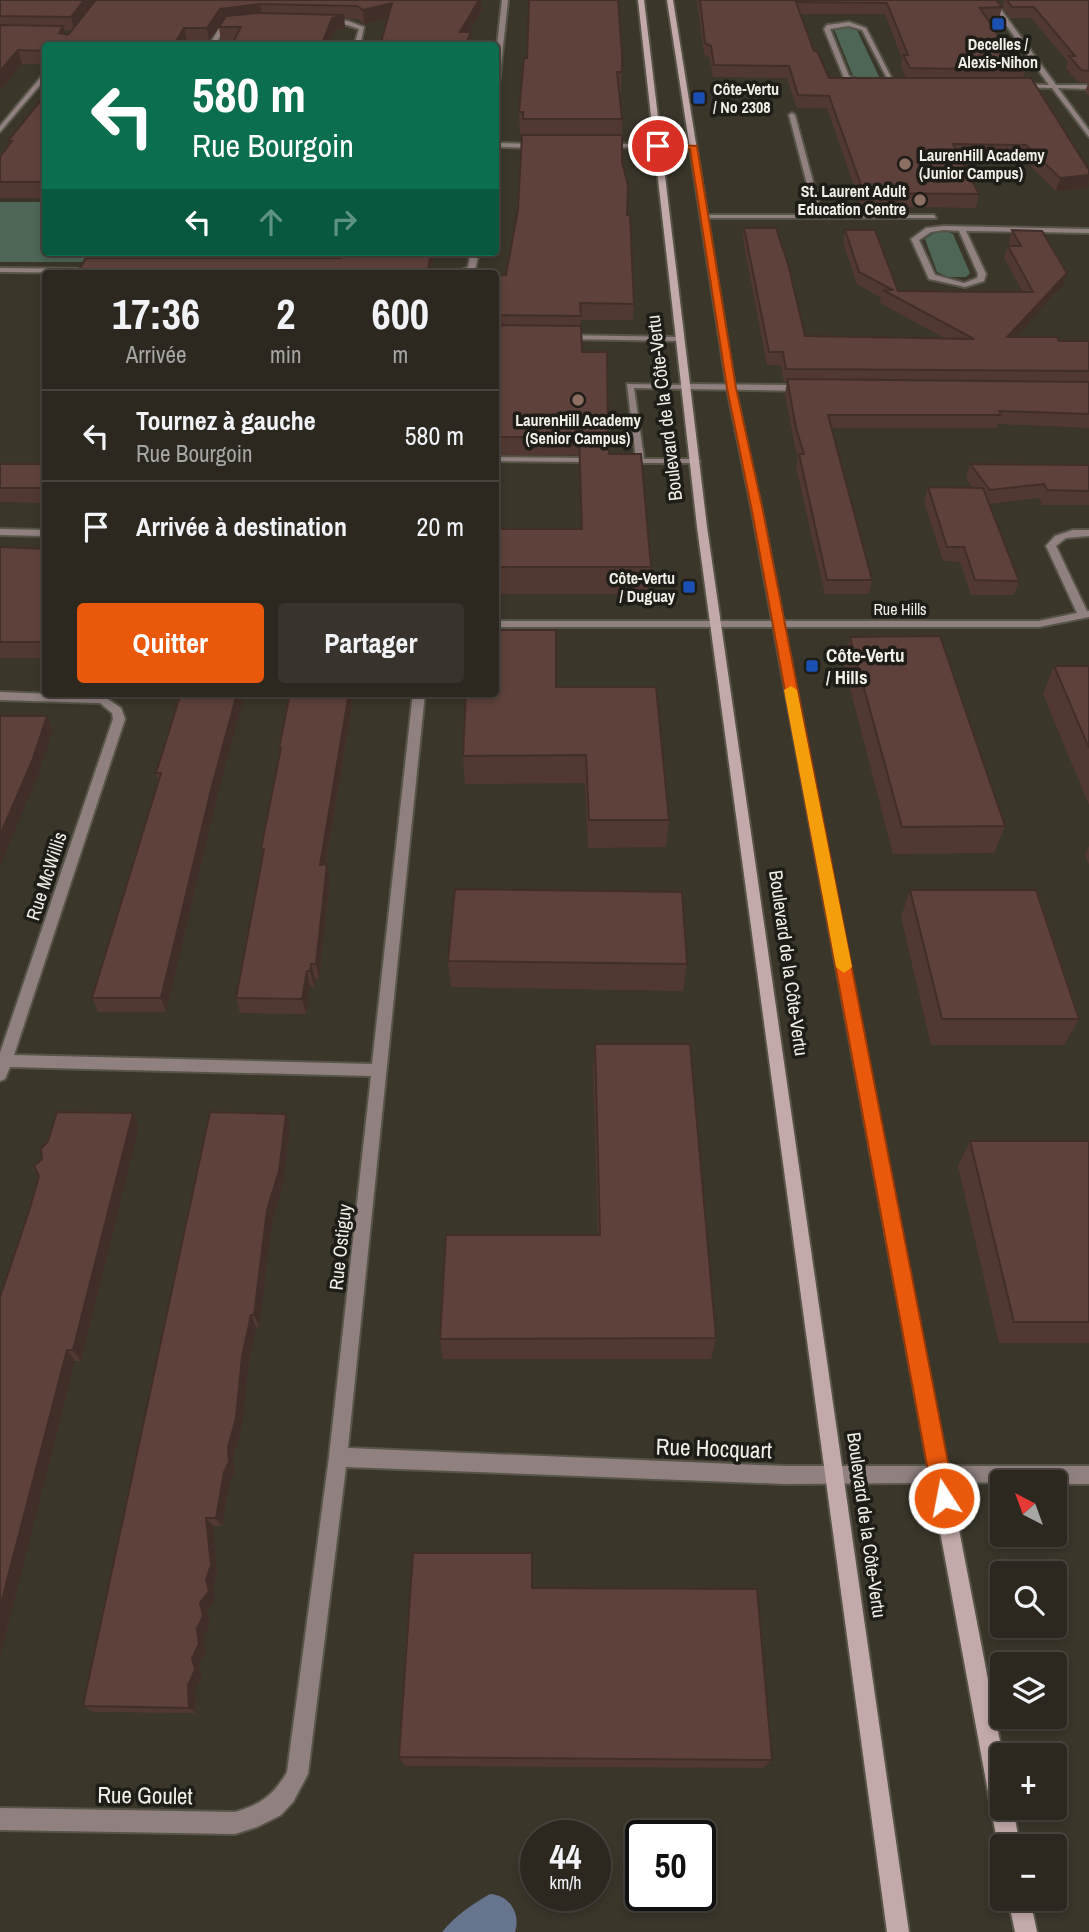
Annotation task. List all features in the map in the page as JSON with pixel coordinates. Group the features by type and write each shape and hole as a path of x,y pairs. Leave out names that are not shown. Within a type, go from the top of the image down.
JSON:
{"main road":[{"name":"Boulevard de la Côte-Vertu","path":"641,0 716,625 898,1932"},
{"path":"670,0 732,388 779,624 1007,1834"},
{"path":"1022,1911 1026,1932"}],"street":[{"path":"499,51 505,0"},
{"path":"982,3 1005,2"},
{"path":"993,3 1089,135"},
{"path":"214,42 221,29 231,23 241,22"},
{"path":"323,22 358,24 362,28 358,42"},
{"path":"871,87 846,77 829,26 849,24 864,29 894,86"},
{"path":"0,130 42,79"},
{"path":"881,87 908,86"},
{"path":"1014,86 1089,86"},
{"path":"499,145 543,146"},
{"path":"596,146 693,146"},
{"path":"962,229 982,274 981,279 965,285 932,277 915,239 929,230 962,229 1089,230"},
{"path":"466,270 472,268 474,256"},
{"path":"0,270 42,270"},
{"path":"686,387 819,388"},
{"path":"0,532 42,533"},
{"name":"Rue Hills","path":"499,624 1039,624 1086,615 1051,546 1066,534 1089,533"},
{"name":"Rue McWillis","path":"0,696 42,697"},
{"name":"Rue McWillis","path":"45,697 90,698 111,704 119,719 3,1068 380,1070"},
{"name":"Rue Ostiguy","path":"283,1801 297,1774 338,1457 419,697"},
{"name":"Rue Hocquart","path":"338,1457 770,1475 1089,1475"},
{"name":"Rue Goulet","path":"0,1819 234,1823 261,1816 283,1801"}],"lane":[{"path":"792,115 819,217"},
{"path":"704,217 934,217"},
{"path":"559,337 680,339"},
{"path":"640,461 630,386 686,387"},
{"path":"499,459 600,460"},
{"path":"614,460 696,461"}],"green space":[{"path":"842,26 857,30 882,83 853,76 834,29"},
{"path":"0,202 42,202 42,256 87,256 83,262 0,262"},
{"path":"946,231 953,234 970,273 966,277 948,277 937,272 925,239 934,233"}],"water":[{"path":"490,1894 503,1898 512,1906 516,1918 515,1932 442,1932 464,1911"}],"building":[{"path":"0,0 84,0 71,17 0,16"},
{"path":"96,0 479,0 460,32 471,32 467,42 381,42 392,3 363,10 357,6 260,4 220,9 207,28 184,28 175,42 42,42 42,51 18,50 0,71 0,25 63,26 59,33 68,35"},
{"path":"529,0 618,0 622,72 617,72 622,119 523,119 523,112 519,112 524,58 527,58"},
{"path":"700,0 996,0 1002,7 980,8 1011,55 1016,55 1025,70 910,68 903,55 908,55 887,3 796,2 814,51 817,51 829,78 1031,78 1089,170 1089,175 1060,178 1026,145 953,144 979,194 864,193 829,96 798,95 789,66 714,65 711,46 705,43"},
{"path":"1007,0 1089,0 1089,71 1081,70 1069,56 1075,56 1034,7 1012,7"},
{"path":"260,13 344,15 332,18 323,42 233,42 241,27 219,27 226,16"},
{"path":"42,99 42,182 0,182 0,157 12,141 8,141"},
{"path":"522,135 622,135 622,162 628,185 627,215 630,215 634,304 580,303 581,316 499,315 499,275 506,275 518,210"},
{"path":"744,228 776,228 788,264 805,336 974,339 883,290 893,290 859,272 845,230 875,230 898,291 989,292 1033,292 1008,246 1021,246 1012,230 1042,231 1067,273 1007,337 1057,337 1059,341 1089,341 1089,371 786,369 783,352 769,352"},
{"path":"430,256 428,270 79,270 86,258"},
{"path":"499,325 581,326 582,352 607,352 608,437 499,437"},
{"path":"787,379 1089,382 1089,414 999,411 1001,415 828,415 872,580 827,580 799,454 804,454"},
{"path":"579,438 609,438 609,454 641,454 651,567 499,567 499,529 582,529"},
{"path":"0,464 42,464 42,488 0,488"},
{"path":"970,464 1089,465 1089,491 1047,490 1044,484 990,490"},
{"path":"928,487 983,488 1019,581 975,580 964,547 947,547"},
{"path":"0,547 42,549 42,642 0,642"},
{"path":"499,630 556,630 556,687 656,687 669,820 589,820 586,755 463,756 466,697 499,697"},
{"path":"940,636 1005,826 902,827 850,637"},
{"path":"1054,666 1089,666 1089,748"},
{"path":"180,697 236,697 161,998 92,998 161,773 156,773"},
{"path":"289,697 348,697 320,865 327,864 316,964 311,964 310,971 307,971 302,999 236,998 264,849 261,849"},
{"path":"0,716 47,716 32,761 0,835"},
{"path":"455,889 682,892 687,964 448,961"},
{"path":"910,890 1036,890 1079,1019 942,1019"},
{"path":"595,1044 690,1044 716,1338 440,1339 446,1235 600,1235"},
{"path":"57,1112 133,1113 73,1350 67,1350 0,1607 0,1297 39,1176 34,1166 42,1159 41,1149 48,1141"},
{"path":"210,1112 286,1114 279,1171 267,1210 254,1315 251,1315 242,1357 236,1418 228,1447 229,1462 224,1472 216,1518 206,1518 211,1565 206,1579 209,1591 200,1603 203,1616 197,1629 199,1644 192,1658 195,1670 188,1685 189,1708 83,1706"},
{"path":"970,1141 1089,1141 1089,1322 1014,1322"},
{"path":"413,1553 532,1553 532,1588 757,1589 772,1760 399,1757"}],"slow traffic":[{"path":"791,690 844,967"}],"place":[{"name":"Decelles / Alexis-Nihon","path":"998,24"},
{"name":"Côte-Vertu / No 2308","path":"699,98"},
{"name":"LaurenHill Academy (Junior Campus)","path":"905,164"},
{"name":"St. Laurent Adult Education Centre","path":"920,200"},
{"name":"LaurenHill Academy (Senior Campus)","path":"578,400"},
{"name":"Côte-Vertu / Duguay","path":"689,587"},
{"name":"Côte-Vertu / Hills","path":"812,666"}],"route":[{"path":"658,146 693,146 732,388 944,1498"}]}
